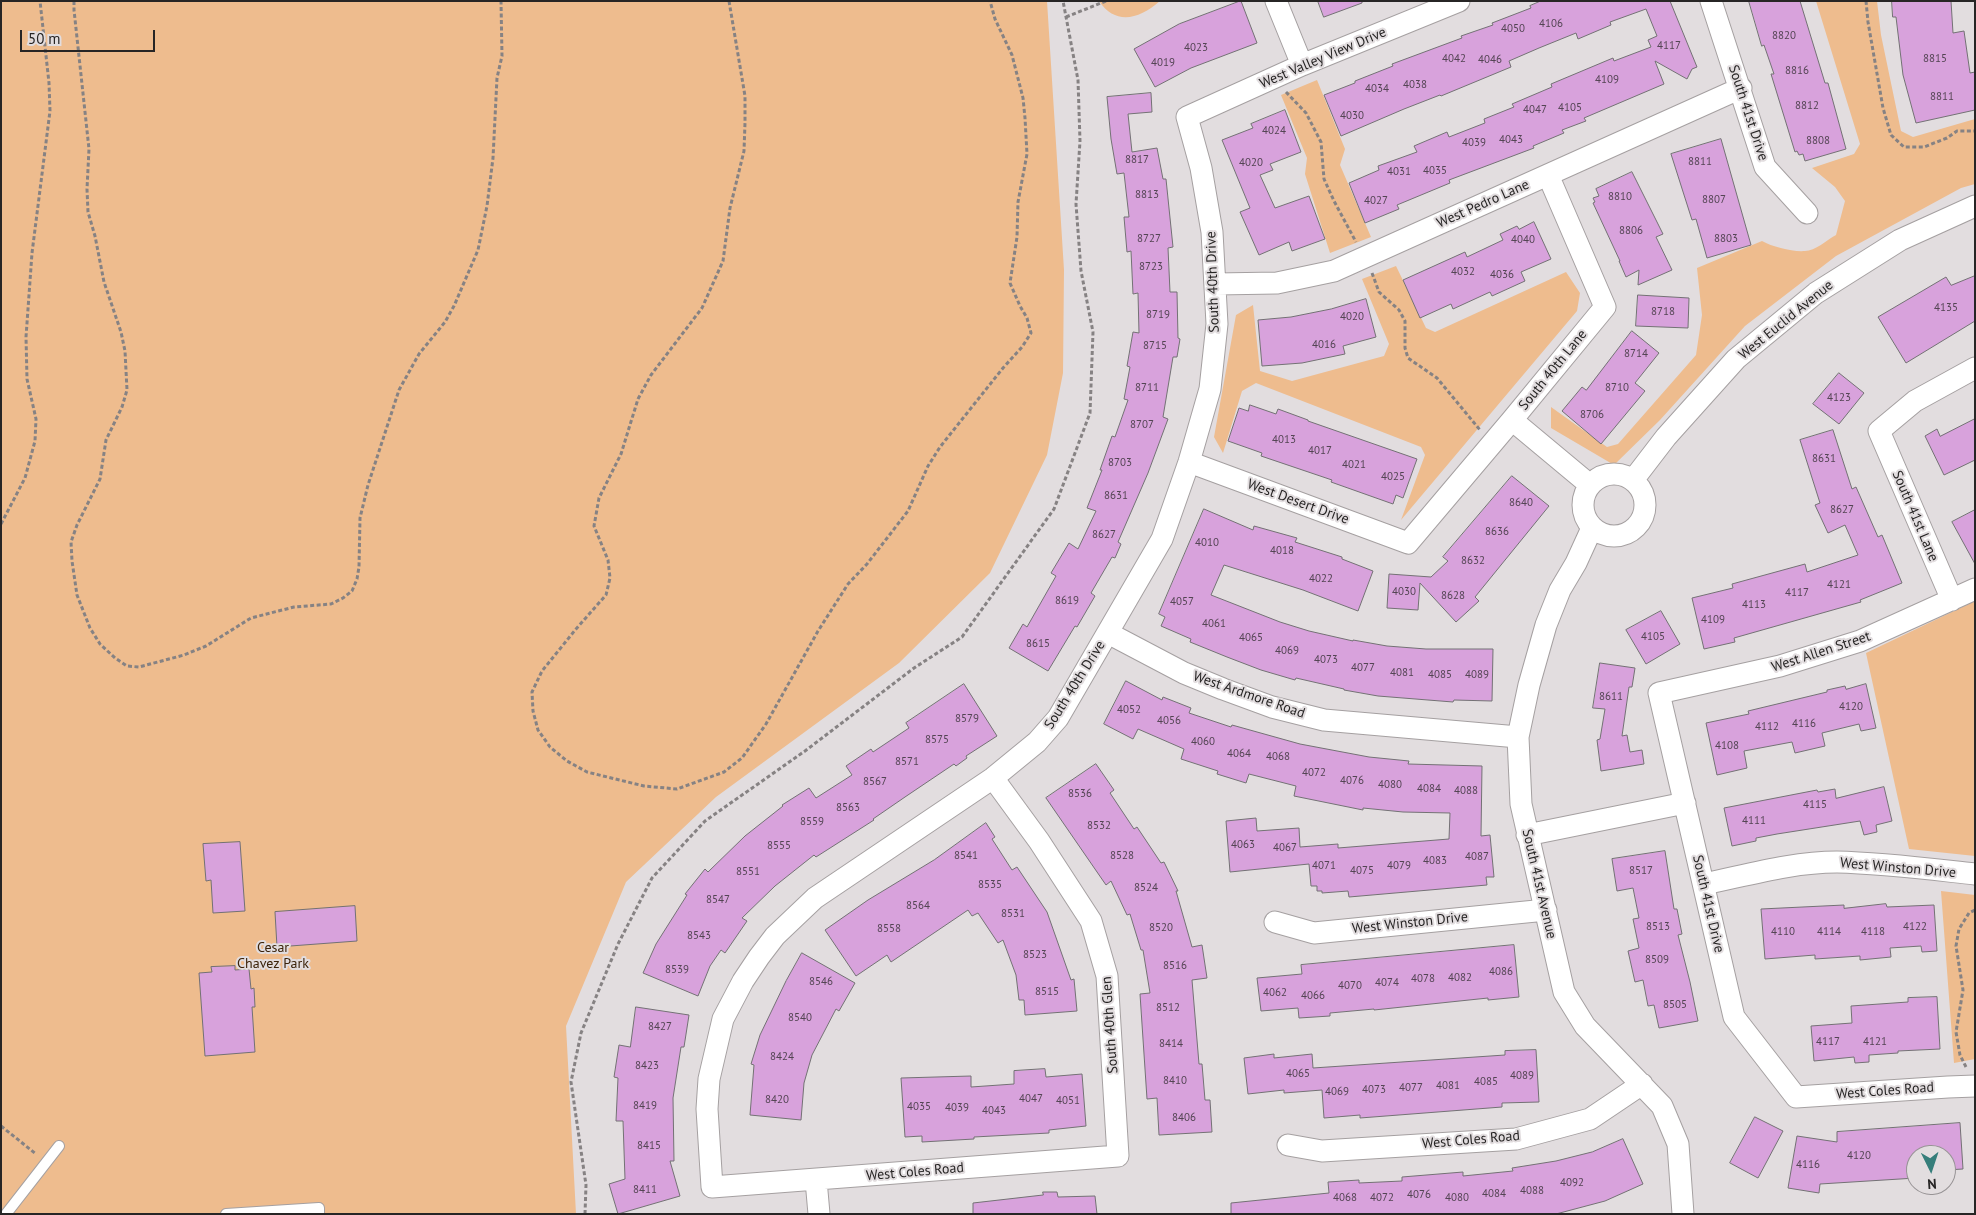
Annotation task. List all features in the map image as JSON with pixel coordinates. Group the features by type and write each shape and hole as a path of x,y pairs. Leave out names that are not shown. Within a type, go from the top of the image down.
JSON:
{"street":[{"path":"1276,1 1302,65"},
{"name":"West Valley View Drive","path":"1187,117 1302,65 1460,1"},
{"name":"South 41st Drive","path":"1711,1 1765,166 1807,213"},
{"name":"West Pedro Lane","path":"1216,284 1277,283 1334,271 1741,88"},
{"name":"South 40th Drive","path":"712,1188 708,1109 709,1079 723,1019 758,957 775,936 815,898 993,778 1037,742 1058,718 1162,539 1189,462 1210,389 1217,324 1212,232 1201,168 1187,117"},
{"name":"South 40th Lane","path":"1408,543 1605,307 1548,175"},
{"name":"West Euclid Avenue","path":"1633,480 1666,437 1736,359 1816,292 1900,240 1975,206"},
{"name":"South 41st Lane","path":"1952,600 1879,431 1915,401 1975,368"},
{"path":"1512,420 1590,485"},
{"name":"West Desert Drive","path":"1189,462 1408,543"},
{"path":"1606,474 1625,476 1633,480 1640,488 1644,497 1645,507 1637,525 1620,535 1610,536 1592,528 1586,520 1582,502 1590,485 1597,478 1606,474"},
{"name":"South 41st Avenue","path":"1592,528 1576,563 1560,590 1546,625 1529,685 1518,738 1522,804 1527,835 1564,992 1585,1026 1662,1106 1678,1144 1683,1214"},
{"name":"West Allen Street","path":"1659,693 1789,664 1860,641 1975,589"},
{"name":"West Ardmore Road","path":"1108,633 1184,672 1272,707 1324,720 1518,738"},
{"name":"South 41st Drive","path":"1659,693 1734,1016 1796,1097"},
{"name":"South 40th Glen","path":"993,778 1039,841 1091,921 1107,976 1118,1156"},
{"path":"1527,835 1685,803"},
{"name":"West Winston Drive","path":"1704,884 1793,865 1836,862 1883,864 1975,874"},
{"name":"West Winston Drive","path":"1274,922 1314,933 1546,910"},
{"name":"West Coles Road","path":"1288,1145 1322,1152 1516,1138 1590,1118 1642,1084"},
{"name":"West Coles Road","path":"1796,1097 1972,1087"},
{"name":"West Coles Road","path":"712,1188 1118,1156"},
{"path":"816,1180 819,1214"}],"lane":[{"path":"6,1214 59,1146"},
{"path":"226,1214 319,1208 319,1214"}],"path":[{"path":"1,524 24,478 35,441 36,419 27,379 26,337 32,253 50,111 49,83 40,1"},
{"path":"74,1 89,149 88,212 104,282 121,332 125,351 127,390 122,407 106,440 100,479 77,525 71,542 72,561 77,595 90,628 100,644 114,658 127,666 139,667 167,661 198,649 251,618 294,607 332,604 344,598 352,591 359,567 360,518 399,390 419,354 454,306 478,250 487,206 493,158 497,78 502,56 501,1"},
{"path":"729,1 745,96 745,123 744,151 730,208 723,261 702,308 651,375 638,399 621,454 599,498 594,526 608,560 610,578 606,595 542,671 532,692 533,710 538,730 550,747 566,761 587,772 644,786 678,789 724,772 742,758 766,724 818,631 848,584 867,564 908,511 928,466 940,447 1003,368 1022,348 1030,333 1028,318 1020,306 1010,283 1018,237 1018,202 1027,154 1023,98 1012,55 990,1"},
{"path":"585,1214 586,1185 571,1082 580,1033 618,944 652,878 704,821 805,751 914,668 962,636 1054,509 1090,413 1093,332 1081,271 1076,204 1080,142 1078,80 1063,1"},
{"path":"1066,16 1106,1"},
{"path":"1866,1 1883,108 1891,134 1904,146 1924,147 1947,138 1958,131 1975,131"},
{"path":"1276,77 1306,113 1321,142 1324,179 1359,248 1366,256 1379,292 1399,310 1405,321 1405,348 1408,358 1437,378 1481,431 1494,442"},
{"path":"1972,1087 1957,1042 1956,1026 1963,990 1956,946 1959,929 1969,913 1975,910"},
{"path":"1,1126 29,1147 45,1163"}],"green space":[{"name":"Cesar Chavez Park","path":"1,1 1047,1 1064,270 1063,373 1047,455 990,573 899,663 716,797 626,882 566,1026 576,1214 1,1214"},
{"path":"1099,1 1160,1 1136,16 1120,17 1106,9"},
{"path":"1816,1 1877,1 1881,35 1901,131 1913,137 1975,119 1975,184 1961,188 1836,256 1745,326 1660,420 1614,465 1551,428 1551,407 1607,447 1618,444 1696,355 1702,315 1697,268 1762,241 1783,249 1809,251 1836,235 1845,201 1835,187 1812,168 1854,154 1860,144"},
{"path":"1317,80 1345,149 1340,165 1371,237 1330,253 1305,174 1307,158 1281,95"},
{"path":"1396,266 1426,328 1435,332 1566,272 1580,293 1577,311 1401,520 1425,455 1421,447 1256,383 1242,391 1223,453 1214,437 1236,315 1253,305 1260,371 1292,381 1384,356 1389,344 1362,279"},
{"path":"1975,601 1975,856 1909,849 1866,653"},
{"path":"1941,891 1975,895 1975,1059 1954,1063"}],"building":[{"path":"1241,1 1257,43 1191,68 1155,87 1134,49 1179,24"},
{"path":"1318,1 1362,1 1362,3 1324,17"},
{"path":"1541,1 1670,1 1697,67 1692,69 1687,79 1655,61 1664,84 1584,118 1586,121 1562,130 1564,133 1533,146 1534,148 1449,180 1450,183 1397,205 1399,209 1365,223 1349,183 1379,170 1378,166 1417,152 1414,146 1447,132 1449,137 1485,123 1484,119 1514,107 1512,104 1552,87 1551,84 1613,58 1614,61 1651,47 1648,40 1657,36 1646,9 1610,22 1611,25 1578,39 1576,33 1539,48 1509,61 1511,67 1341,136 1324,95 1393,66 1392,64 1493,25 1492,23 1531,8 1530,6"},
{"path":"1749,1 1800,1 1825,83 1828,83 1846,149 1805,161 1803,154 1799,155 1797,151 1795,152 1771,74 1774,74 1764,45 1762,46"},
{"path":"1892,1 1951,1 1953,33 1964,31 1970,73 1975,72 1975,110 1916,123 1903,75 1896,17 1893,17"},
{"path":"1151,93 1152,112 1128,114 1132,152 1157,148 1163,179 1166,179 1173,247 1168,248 1170,292 1177,292 1178,338 1180,339 1177,357 1173,357 1163,417 1168,419 1148,473 1118,542 1121,544 1115,558 1112,557 1091,593 1095,596 1048,671 1009,648 1023,624 1027,627 1056,576 1051,573 1069,543 1078,549 1096,511 1087,508 1102,470 1100,470 1112,436 1115,437 1128,400 1124,399 1130,367 1127,366 1133,332 1139,333 1138,293 1133,294 1131,251 1127,252 1124,217 1129,217 1124,173 1117,174 1107,97"},
{"path":"1285,110 1301,152 1270,164 1273,170 1260,175 1275,208 1309,196 1325,239 1292,251 1289,242 1259,255 1240,212 1250,208 1222,140 1253,128 1251,124"},
{"path":"1721,139 1751,245 1707,258 1696,219 1692,220 1671,154"},
{"path":"1632,172 1663,234 1656,237 1672,270 1638,285 1639,270 1626,277 1593,203 1595,202 1593,198 1599,196 1596,189"},
{"path":"1534,222 1551,259 1521,272 1525,281 1492,296 1490,292 1453,309 1451,304 1420,318 1403,280 1465,252 1467,257 1503,240 1500,234 1517,226 1519,229"},
{"path":"1975,276 1975,321 1906,363 1878,317 1946,277 1951,285"},
{"path":"1638,295 1689,298 1688,328 1636,326"},
{"path":"1366,299 1376,337 1343,346 1345,354 1302,363 1262,366 1258,320 1291,317 1331,309"},
{"path":"1632,331 1659,353 1635,383 1645,391 1601,444 1562,411 1582,387 1586,390"},
{"path":"1839,373 1864,393 1839,424 1813,404"},
{"path":"1250,405 1276,414 1278,409 1417,459 1403,498 1396,495 1393,504 1331,482 1332,480 1261,456 1262,453 1228,441 1239,408 1248,411"},
{"path":"1975,419 1975,460 1944,475 1925,436 1937,429 1940,436"},
{"path":"1833,430 1852,489 1856,487 1878,537 1882,535 1902,583 1860,600 1861,602 1734,638 1735,642 1704,649 1692,598 1733,588 1732,584 1805,564 1807,572 1858,555 1845,525 1828,533 1815,505 1820,503 1800,440"},
{"path":"1512,476 1549,506 1475,597 1479,601 1456,622 1420,583 1418,610 1387,608 1389,574 1431,577 1448,561 1443,557"},
{"path":"1204,509 1253,530 1254,526 1297,538 1295,542 1342,557 1342,559 1373,571 1358,611 1303,590 1224,565 1211,595 1280,622 1353,641 1426,649 1493,649 1492,701 1454,700 1453,702 1378,696 1296,678 1295,680 1227,657 1190,642 1191,639 1161,626 1165,617 1159,614"},
{"path":"1975,510 1975,564 1952,522"},
{"path":"1661,611 1680,644 1646,664 1626,630"},
{"path":"1600,663 1635,668 1632,687 1629,687 1622,736 1627,735 1630,752 1642,750 1644,764 1601,771 1597,740 1600,739 1605,709 1593,708"},
{"path":"1126,681 1162,700 1163,697 1191,708 1189,713 1231,727 1232,725 1300,744 1369,757 1409,761 1408,764 1482,766 1481,836 1490,835 1494,877 1486,877 1487,885 1349,897 1348,891 1322,893 1322,891 1317,891 1317,886 1311,886 1309,864 1230,872 1226,821 1256,818 1257,831 1299,828 1300,847 1338,844 1338,848 1449,839 1450,813 1403,812 1363,808 1363,810 1294,796 1296,786 1249,774 1246,783 1217,774 1218,771 1181,759 1184,749 1138,729 1133,739 1104,724"},
{"path":"964,684 997,736 966,756 967,758 956,766 954,764 874,820 816,857 814,855 775,886 742,918 747,921 725,953 721,950 710,966 698,996 643,973 656,944 687,895 685,894 705,869 708,872 745,836 782,805 809,788 816,798 852,775 846,766 871,749 873,752 909,728 906,723"},
{"path":"1866,684 1876,728 1861,731 1859,724 1822,733 1825,746 1795,753 1792,742 1744,751 1747,768 1717,775 1706,723 1749,714 1748,711 1827,692 1827,690 1845,686 1846,689"},
{"path":"1096,764 1114,790 1110,793 1134,829 1137,827 1161,863 1164,862 1178,891 1176,891 1192,947 1202,945 1207,978 1192,980 1199,1064 1202,1064 1205,1100 1210,1100 1212,1132 1159,1135 1157,1098 1147,1099 1140,994 1150,993 1143,950 1141,950 1130,914 1127,915 1111,881 1106,885 1046,798"},
{"path":"1884,787 1892,821 1876,825 1877,832 1864,835 1860,821 1756,838 1756,841 1732,846 1724,808 1817,790 1818,792 1835,789 1836,798"},
{"path":"986,823 995,837 992,839 1012,870 1017,867 1047,912 1071,980 1074,979 1077,1011 1025,1015 1024,1000 1019,1000 1016,975 1003,940 998,943 978,913 972,916 968,910 891,962 887,955 856,976 825,930 868,900 934,860"},
{"path":"240,842 245,911 213,913 211,880 206,881 203,844"},
{"path":"1665,851 1674,909 1677,909 1682,934 1678,935 1698,1021 1659,1028 1654,1005 1648,1006 1643,980 1635,982 1628,951 1639,948 1633,919 1639,918 1633,888 1617,891 1612,859"},
{"path":"1886,904 1887,907 1934,905 1937,951 1922,952 1921,946 1890,948 1891,957 1860,960 1860,956 1815,959 1815,955 1765,959 1761,909 1844,905 1844,908"},
{"path":"355,906 357,941 277,947 275,912"},
{"path":"1514,945 1519,997 1488,1000 1488,998 1330,1013 1330,1016 1299,1018 1298,1008 1261,1011 1257,978 1302,974 1301,965"},
{"path":"802,953 855,983 839,1011 836,1009 812,1055 804,1083 801,1120 750,1115 754,1065 751,1064 760,1035"},
{"path":"235,966 235,970 249,969 251,989 254,988 255,1007 252,1007 255,1052 205,1056 199,973 212,972 211,967"},
{"path":"1937,997 1940,1049 1898,1051 1898,1053 1869,1055 1869,1062 1855,1063 1854,1057 1814,1061 1811,1026 1852,1023 1851,1006 1908,1002 1908,998"},
{"path":"636,1007 689,1015 684,1047 681,1047 673,1098 674,1161 670,1161 680,1196 618,1214 609,1184 625,1179 623,1121 616,1121 618,1078 614,1077 619,1045 630,1047"},
{"path":"1536,1050 1539,1102 1502,1103 1502,1107 1360,1118 1360,1115 1324,1118 1322,1090 1284,1093 1284,1090 1248,1094 1244,1058 1274,1054 1274,1058 1312,1054 1313,1068 1505,1055 1505,1051"},
{"path":"1045,1069 1046,1077 1082,1074 1086,1126 1049,1130 1049,1133 974,1137 974,1139 922,1142 922,1136 905,1137 901,1078 971,1076 971,1087 1014,1084 1014,1071"},
{"path":"1755,1117 1783,1131 1758,1178 1730,1163"},
{"path":"1960,1123 1963,1169 1956,1169 1956,1145 1906,1145 1906,1179 1820,1184 1819,1193 1788,1188 1797,1136 1837,1142 1837,1132"},
{"path":"1623,1139 1643,1184 1605,1201 1556,1214 1231,1214 1231,1203 1329,1193 1328,1182 1359,1180 1359,1183 1402,1181 1402,1177 1463,1172 1463,1176 1513,1171 1512,1168 1556,1161 1592,1152"},
{"path":"1043,1192 1057,1192 1058,1197 1095,1196 1097,1214 973,1214 973,1203 1043,1195"}]}
